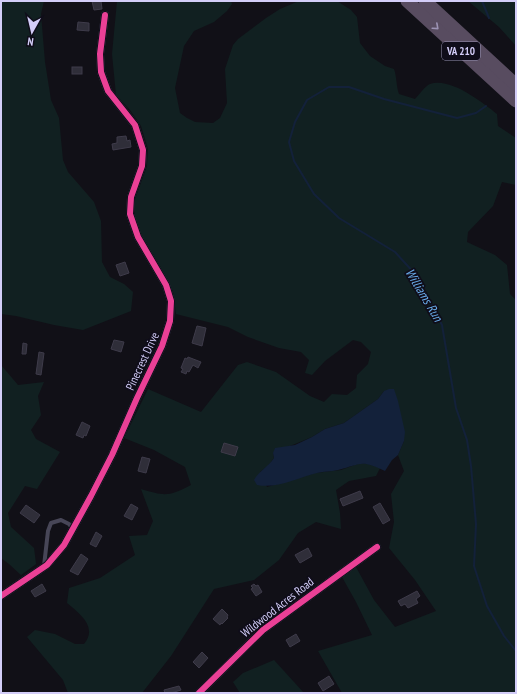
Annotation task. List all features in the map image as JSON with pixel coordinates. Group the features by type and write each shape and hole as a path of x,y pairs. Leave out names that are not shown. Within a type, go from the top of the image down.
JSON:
{"highway":[{"name":"VA 210","path":"407,1 516,101"},
{"name":"VA 210","path":"425,1 516,85"}],"street":[{"name":"Pinecrest Drive","path":"1,596 43,568 55,557 64,545 112,455 136,398 167,334 171,309 169,292 138,237 130,214 130,197 142,166 142,150 135,125 108,91 101,72 100,54 105,15"},
{"name":"Wildwood Acres Road","path":"199,693 263,630 377,547"}],"lane":[{"path":"43,568 48,531 51,523 61,520 69,524 73,529"}],"shaded area":[{"path":"1,1 44,1 41,14 45,62 51,100 59,118 63,160 68,172 94,202 101,221 102,262 110,277 124,284 133,292 131,311 83,330 1,314"},
{"path":"117,1 231,1 232,4 227,11 214,22 194,31 184,46 175,88 180,113 195,122 213,123 220,118 227,103 225,69 233,45 238,39 280,9 299,1 337,1 351,10 357,17 360,43 370,56 385,66 394,69 399,94 415,99 430,84 447,84 456,87 474,97 497,114 498,126 516,138 516,185 502,182 493,206 468,232 467,242 495,255 507,265 510,294 516,300 516,693 342,693 318,651 372,635 342,577 356,567 374,600 395,627 436,611 415,580 389,548 394,522 391,494 404,471 398,455 404,441 384,391 378,399 344,423 325,429 312,437 273,453 274,458 268,466 260,472 267,487 315,473 341,470 360,463 370,464 380,468 376,476 349,481 336,490 341,529 316,522 298,533 279,560 254,580 214,589 171,656 142,693 68,693 63,680 27,637 35,630 55,634 75,644 84,644 88,638 88,626 82,616 67,603 69,588 100,578 135,555 129,536 147,535 153,521 141,489 166,494 177,492 191,485 185,467 154,450 124,438 148,389 201,412 238,365 247,362 276,372 310,396 324,402 332,394 347,395 356,388 357,375 368,364 371,352 361,342 353,340 325,361 312,375 305,373 309,360 301,352 279,348 248,337 228,327 176,314 173,292 143,238 135,219 134,202 147,166 148,149 141,126 130,110 116,95 112,54"},
{"path":"468,1 516,1 516,46 499,27"},
{"path":"1,365 18,385 44,382 38,396 41,415 31,430 36,439 60,452 37,489 25,486 8,513 11,527 34,548 36,564 21,575 1,558"},
{"path":"274,660 304,693 240,693 233,682 243,673"}],"water":[{"path":"394,389 405,432 404,441 398,455 392,460 385,471 371,465 361,464 335,471 317,473 272,486 257,485 254,480 274,458 273,453 275,448 295,445 325,429 344,423 378,399 384,391"}],"building":[{"path":"92,1 101,1 102,9 94,10"},
{"path":"78,22 89,23 89,31 77,30"},
{"path":"72,67 82,67 82,74 72,74"},
{"path":"126,136 127,141 130,140 131,147 113,150 112,144 117,143 117,137"},
{"path":"125,262 129,273 120,276 116,265"},
{"path":"197,326 206,328 202,346 192,343"},
{"path":"114,340 124,342 121,352 111,349"},
{"path":"23,343 27,344 26,354 22,354"},
{"path":"39,352 44,353 41,375 36,374"},
{"path":"188,357 201,362 198,368 193,365 186,374 181,372 183,369 181,368 185,358 187,359"},
{"path":"82,422 90,426 86,436 84,435 83,438 76,435"},
{"path":"224,443 238,447 235,456 221,452"},
{"path":"142,457 150,459 146,473 138,471"},
{"path":"360,491 363,498 343,506 340,499"},
{"path":"380,503 390,520 383,524 373,507"},
{"path":"131,504 138,508 132,520 124,516"},
{"path":"26,505 40,515 34,523 20,513"},
{"path":"96,532 102,536 96,547 90,544"},
{"path":"308,548 312,556 300,563 295,555"},
{"path":"81,554 88,559 78,575 70,571"},
{"path":"42,584 46,591 35,597 31,591"},
{"path":"254,584 256,586 258,585 262,592 256,596 251,589 253,588 251,586"},
{"path":"417,591 420,596 416,599 418,603 408,608 405,604 401,606 398,601"},
{"path":"222,609 228,615 228,618 220,625 213,619"},
{"path":"296,634 300,641 290,647 286,640"},
{"path":"202,652 208,658 199,668 193,662"},
{"path":"329,676 334,684 323,691 318,683"},
{"path":"179,686 181,690 165,693 164,690"}],"waterway":[{"name":"Williams Run","path":"482,1 489,18"},
{"name":"Williams Run","path":"486,106 476,113 457,118 384,99 349,87 329,87 307,100 295,122 289,142 294,161 314,194 339,218 395,252 415,274 442,325 456,408 467,440 471,466 476,524 474,566 487,606 504,636 516,651"}],"cycle path":[{"path":"1,596 47,565 64,545 112,455 162,346 170,321 171,301 166,285 138,237 130,214 131,197 142,166 143,150 135,125 108,91 101,72 100,54 105,15"},
{"path":"199,693 263,630 377,547"}]}
